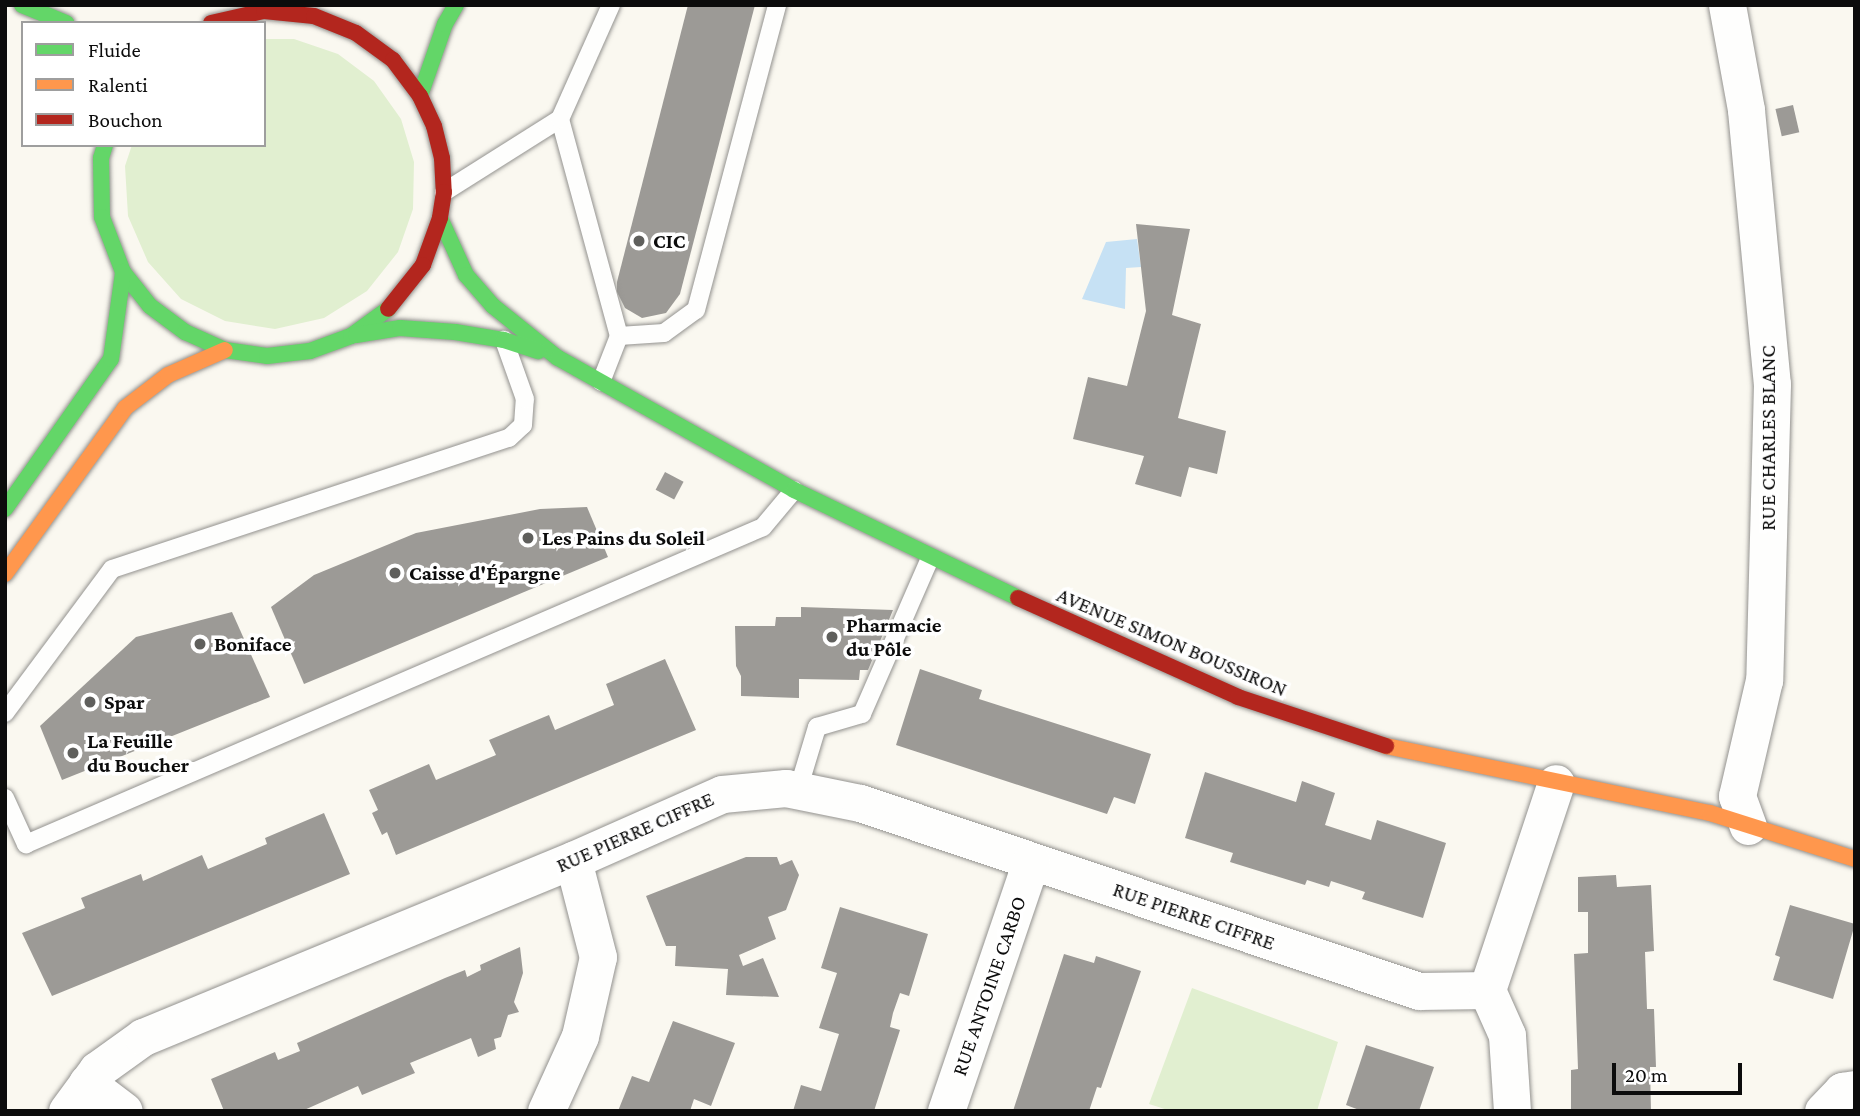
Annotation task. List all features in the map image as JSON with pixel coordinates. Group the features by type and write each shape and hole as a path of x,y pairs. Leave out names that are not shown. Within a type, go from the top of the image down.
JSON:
{"street":[{"path":"22,5 61,21"},
{"path":"420,96 445,24 456,5"},
{"name":"RUE CHARLES BLANC","path":"1727,5 1746,110 1772,384 1764,680 1737,796 1748,827"},
{"path":"220,21 264,11 320,11 393,60 420,96 434,126 442,158 444,191 440,218 423,265 392,306 351,336"},
{"path":"101,149 102,217 123,272 150,306 185,332 225,349 267,356 299,352 351,336 400,328 455,332 504,340 558,358"},
{"path":"440,218 466,275 493,306 558,358"},
{"path":"5,509 111,359 123,272"},
{"path":"5,574 125,408 168,375 225,349"},
{"name":"AVENUE SIMON BOUSSIRON","path":"558,358 794,490 930,558 1238,697 1383,745 1710,813 1855,859"},
{"path":"1513,1111 1507,1035 1487,990 1556,783"},
{"name":"RUE PIERRE CIFFRE","path":"77,1097 97,1070 143,1037 573,859 722,794 786,788 860,803 1419,990 1487,990"},
{"path":"546,1111 580,1036 597,957 573,859"},
{"name":"RUE ANTOINE CARBO","path":"946,1111 1031,861"},
{"path":"1823,1111 1842,1091 1855,1089"},
{"path":"77,1097 124,1111"}],"lane":[{"path":"444,191 560,119 611,5"},
{"path":"620,336 664,332 695,310 777,5"},
{"path":"560,119 620,336 601,382"},
{"path":"5,713 112,569 509,438 523,425 525,399 504,340"},
{"path":"5,798 26,844 762,527 794,490"},
{"path":"798,790 817,727 862,714 930,558"}],"green space":[{"path":"266,39 294,39 338,54 374,81 401,119 414,162 413,209 398,252 367,291 324,318 275,329 225,321 181,299 148,262 128,216 125,166 131,147 266,147"},
{"path":"1192,988 1338,1042 1317,1111 1171,1111 1149,1104"}],"water":[{"path":"1137,239 1141,267 1126,268 1125,309 1082,299 1106,242"}],"building":[{"path":"688,5 755,5 680,294 666,313 642,318 625,308 617,292 617,282"},
{"path":"1793,105 1799,132 1782,136 1775,109"},
{"path":"1136,224 1190,229 1172,315 1201,324 1178,418 1226,431 1217,474 1189,467 1181,497 1135,484 1144,456 1073,439 1088,377 1127,386 1146,311"},
{"path":"665,472 684,482 674,500 656,490"},
{"path":"587,507 608,557 304,684 271,607 314,575 416,533 540,509"},
{"path":"801,607 893,610 868,670 860,670 859,680 799,679 799,698 741,696 741,676 736,666 735,626 775,626 776,617 801,617"},
{"path":"232,612 270,697 62,780 40,726 136,637"},
{"path":"665,659 696,730 396,855 387,832 382,835 372,813 378,810 369,790 429,764 436,780 496,755 489,740 549,715 555,730 614,705 606,684"},
{"path":"920,669 982,690 979,699 1151,754 1135,804 1114,797 1107,814 896,745"},
{"path":"1205,772 1296,802 1302,781 1335,793 1325,825 1371,840 1377,820 1446,843 1423,918 1362,899 1365,892 1331,881 1329,887 1307,880 1305,885 1230,862 1233,853 1185,838"},
{"path":"324,813 350,874 52,996 22,933 85,908 81,898 141,874 143,881 202,855 208,869 267,844 265,838"},
{"path":"746,857 777,857 780,865 792,860 799,875 786,910 768,917 776,939 739,955 743,966 763,958 779,997 726,995 728,969 675,966 676,946 666,946 646,896"},
{"path":"1616,875 1617,887 1651,885 1654,951 1645,952 1647,1009 1654,1009 1656,1067 1650,1067 1651,1111 1571,1111 1571,1070 1578,1069 1574,954 1588,953 1588,912 1578,912 1578,877"},
{"path":"1790,905 1855,924 1833,999 1773,980 1780,957 1775,955"},
{"path":"840,907 928,934 909,996 900,993 893,1013 890,1027 900,1030 874,1111 793,1111 801,1085 821,1091 839,1034 819,1028 837,973 821,968"},
{"path":"520,947 523,973 514,1002 519,1012 508,1015 501,1037 494,1039 496,1049 478,1057 471,1038 410,1063 415,1073 362,1095 358,1086 302,1111 224,1111 211,1079 275,1052 278,1060 300,1051 297,1043 465,970 467,977 481,970 480,965"},
{"path":"1064,954 1094,963 1096,956 1141,971 1101,1088 1097,1087 1089,1111 1013,1111"},
{"path":"673,1021 735,1043 711,1106 694,1099 690,1111 618,1111 632,1076 649,1082"},
{"path":"1366,1045 1434,1067 1419,1111 1362,1111 1346,1105"}],"traffic: fast":[{"path":"22,5 61,21"},
{"path":"420,96 445,24 456,5"},
{"path":"104,147 101,158 102,217 123,272 150,306 185,332 225,350 267,356 310,351 351,336 388,309"},
{"path":"440,218 466,275 493,306 558,358 794,490 1018,598"},
{"path":"5,509 111,359 123,272"},
{"path":"356,335 400,328 455,332 504,340 538,351"}],"traffic: slow":[{"path":"5,574 125,408 168,375 225,350"},
{"path":"1386,746 1710,813 1855,859"}],"traffic: jam":[{"path":"220,21 264,11 314,16 356,33 393,60 420,96 434,126 442,158 444,192 440,218 423,265 388,309"},
{"path":"1018,598 1238,697 1386,746"}],"place":[{"name":"CIC","path":"639,241"},
{"name":"Les Pains du Soleil","path":"528,538"},
{"name":"Caisse d'Épargne","path":"395,573"},
{"name":"Pharmacie du Pôle","path":"832,637"},
{"name":"Boniface","path":"200,644"},
{"name":"Spar","path":"90,702"},
{"name":"La Feuille du Boucher","path":"73,753"}]}
